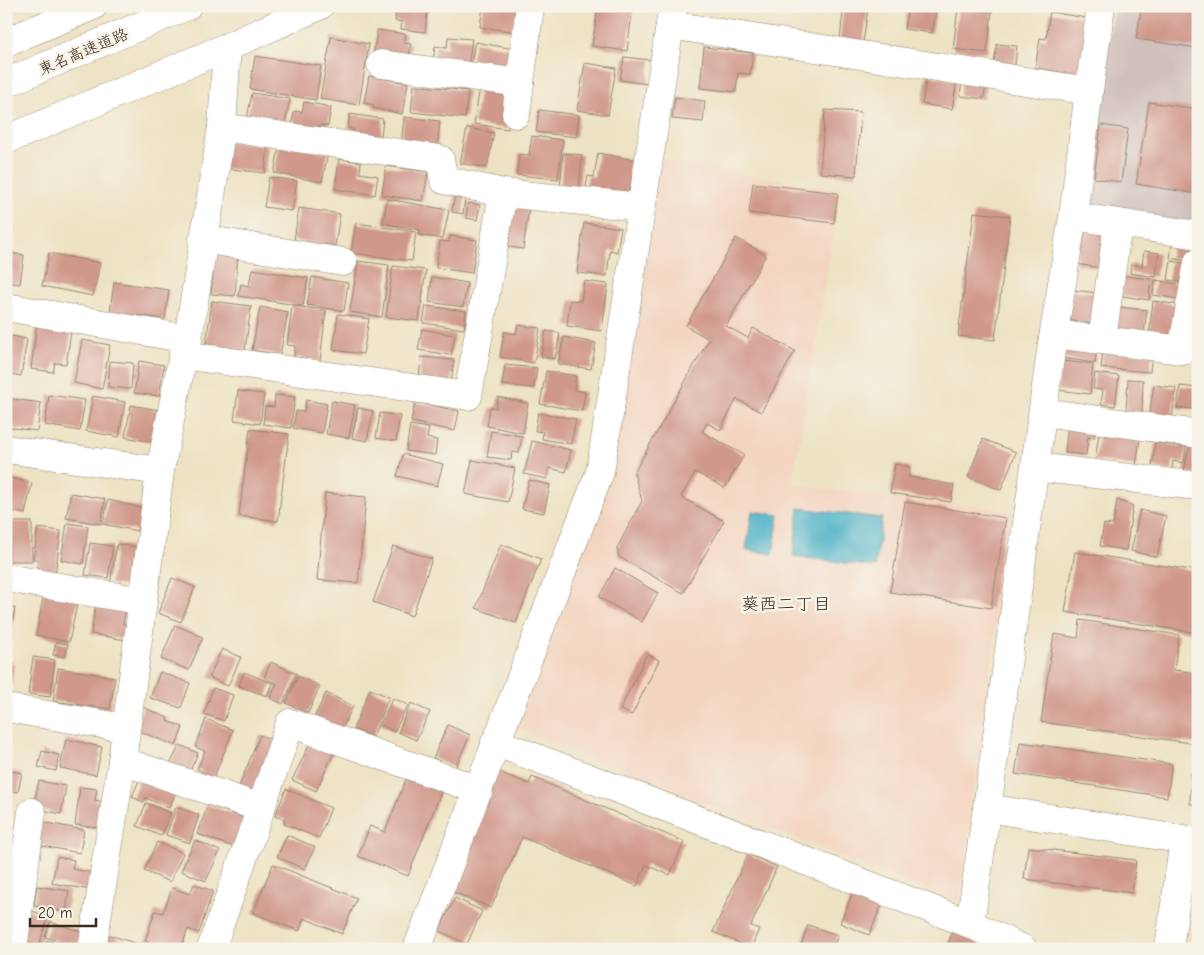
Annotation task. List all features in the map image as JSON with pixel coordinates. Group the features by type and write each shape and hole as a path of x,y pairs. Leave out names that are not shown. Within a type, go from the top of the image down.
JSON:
{"main road":[{"path":"6,42 93,6"},
{"name":"東名高速道路","path":"6,83 187,6"},
{"path":"6,140 320,6"},
{"path":"516,114 530,6"},
{"path":"970,924 1054,334 1073,216 1101,6"},
{"path":"417,949 600,472 672,16 1089,91"},
{"path":"92,949 122,761 160,471 185,347 222,127 227,47"},
{"path":"381,64 520,83"},
{"path":"222,127 440,160 444,180 503,193 641,207"},
{"path":"6,307 185,347 468,396 503,193"},
{"path":"1073,216 1198,235"},
{"path":"1102,340 1118,223"},
{"path":"203,240 343,262"},
{"path":"1054,334 1182,350 1198,262"},
{"path":"1043,412 1198,434"},
{"path":"6,449 160,471"},
{"path":"1035,467 1198,486"},
{"path":"6,578 143,601"},
{"path":"6,708 125,728"},
{"path":"211,949 290,723 479,790"},
{"path":"495,742 970,924 1023,949"},
{"path":"122,761 261,808"},
{"path":"987,808 1191,841 1169,949"},
{"path":"13,949 32,812"}],"shaded area":[{"path":"1114,6 1198,6 1198,226 1093,210 1084,198"},
{"path":"661,160 840,190 792,485 1011,511 960,903 501,722 613,452"}],"water":[{"path":"799,508 882,518 875,567 793,556"},
{"path":"752,511 779,515 773,554 746,550"}],"building":[{"path":"396,6 428,6 425,32 401,29 402,22 395,21"},
{"path":"483,6 521,8 518,32 480,27"},
{"path":"598,6 633,6 627,51 592,46"},
{"path":"848,6 868,8 863,43 840,40 843,11 847,12"},
{"path":"908,6 937,6 932,33 904,29"},
{"path":"1142,6 1198,6 1198,48 1136,39"},
{"path":"958,8 992,12 987,53 953,49"},
{"path":"1050,12 1092,19 1083,76 1035,68 1040,38 1046,39"},
{"path":"377,30 406,34 404,43 411,44 408,62 373,58"},
{"path":"331,37 369,44 359,105 320,99"},
{"path":"448,37 472,39 468,67 433,64 435,46 447,48"},
{"path":"475,42 514,49 509,75 470,69"},
{"path":"997,44 1017,46 1015,65 994,63"},
{"path":"704,47 753,53 750,74 738,73 736,92 700,88"},
{"path":"255,56 321,66 316,100 250,89"},
{"path":"624,57 651,60 648,84 620,80"},
{"path":"585,63 616,68 608,115 577,110"},
{"path":"927,75 957,81 952,109 922,104"},
{"path":"369,76 408,83 402,114 373,108 374,105 364,103"},
{"path":"962,80 986,83 984,99 960,96"},
{"path":"414,85 468,91 465,118 411,112"},
{"path":"480,87 513,92 508,129 474,124"},
{"path":"252,93 290,99 284,130 246,124"},
{"path":"675,97 705,101 703,122 672,119"},
{"path":"304,102 331,107 328,126 320,125 318,134 291,129 294,111 302,112"},
{"path":"1149,102 1198,109 1198,194 1136,184"},
{"path":"539,110 579,115 576,137 536,132"},
{"path":"825,110 861,112 856,176 820,173"},
{"path":"350,114 383,119 380,145 352,141 354,130 348,128"},
{"path":"404,117 440,121 437,150 401,146"},
{"path":"1101,125 1128,129 1121,182 1094,178"},
{"path":"467,128 494,133 487,168 460,163"},
{"path":"532,136 563,140 558,179 517,175 519,154 529,155"},
{"path":"227,141 268,146 265,173 223,168"},
{"path":"280,144 328,153 322,182 274,173"},
{"path":"563,153 582,155 579,190 560,189"},
{"path":"598,153 635,160 628,199 585,192 588,176 594,177"},
{"path":"339,159 361,162 360,173 378,176 375,195 335,189"},
{"path":"386,166 428,172 423,201 382,195"},
{"path":"269,177 297,181 292,211 264,207"},
{"path":"753,183 838,193 834,223 749,213"},
{"path":"456,188 466,190 463,214 452,212"},
{"path":"387,199 449,210 443,239 419,235 420,230 383,223"},
{"path":"468,203 480,205 477,220 466,218"},
{"path":"508,206 529,208 523,249 503,246"},
{"path":"299,208 340,214 335,246 294,240"},
{"path":"974,212 1010,216 995,340 958,336"},
{"path":"356,223 416,232 412,261 351,253"},
{"path":"584,223 621,228 617,252 610,250 607,276 577,273"},
{"path":"1081,230 1106,234 1101,268 1076,264"},
{"path":"450,236 477,240 472,273 436,268 440,241 449,242"},
{"path":"736,238 766,255 726,326 748,338 753,328 795,351 761,412 737,399 720,430 707,423 702,432 744,455 725,488 695,472 681,497 724,521 683,593 619,557 617,548 642,501 634,473 709,339 686,326"},
{"path":"1173,239 1195,243 1192,262 1170,258"},
{"path":"215,251 238,252 235,296 211,294"},
{"path":"1144,251 1159,253 1156,277 1130,273 1131,264 1142,266"},
{"path":"6,253 24,255 20,284 6,282"},
{"path":"49,253 100,263 93,296 42,286"},
{"path":"358,261 389,265 382,317 350,312"},
{"path":"1171,261 1192,264 1189,283 1168,280"},
{"path":"393,266 426,270 419,321 386,317"},
{"path":"252,269 308,278 303,306 238,296 241,284 249,286"},
{"path":"1124,276 1151,279 1149,300 1122,296"},
{"path":"312,277 348,283 344,311 307,305"},
{"path":"432,277 467,283 463,307 429,302"},
{"path":"1155,280 1180,284 1178,299 1153,295"},
{"path":"584,281 608,284 602,331 567,326 570,300 581,301"},
{"path":"114,282 169,290 165,319 110,312"},
{"path":"1071,290 1099,293 1095,324 1066,320"},
{"path":"212,301 251,306 245,350 206,344"},
{"path":"1153,301 1180,305 1176,337 1149,334"},
{"path":"292,306 326,310 320,361 294,357 295,346 287,345"},
{"path":"426,306 466,311 464,329 423,323"},
{"path":"260,307 288,312 280,355 252,350"},
{"path":"1119,307 1147,310 1144,334 1116,331"},
{"path":"338,314 369,319 363,354 333,350"},
{"path":"37,321 72,325 66,364 55,363 53,372 31,369"},
{"path":"518,325 540,328 534,363 500,357 504,332 516,334"},
{"path":"422,329 455,335 451,355 418,350"},
{"path":"546,331 560,333 555,359 541,357"},
{"path":"7,335 27,339 21,376 6,373"},
{"path":"564,337 596,343 591,369 558,364"},
{"path":"82,340 110,345 102,389 74,383"},
{"path":"1065,340 1097,345 1095,363 1062,358"},
{"path":"1103,350 1152,354 1150,372 1101,368"},
{"path":"421,357 454,360 451,383 419,380"},
{"path":"110,361 133,363 131,389 108,387"},
{"path":"139,361 164,365 159,396 134,393"},
{"path":"1061,361 1093,364 1090,394 1058,390"},
{"path":"505,365 537,368 534,388 502,385"},
{"path":"546,371 576,376 574,390 585,392 582,411 540,404"},
{"path":"1095,373 1119,376 1115,406 1101,404 1103,390 1093,389"},
{"path":"1128,379 1143,380 1142,413 1126,412"},
{"path":"1154,385 1176,388 1172,419 1149,416"},
{"path":"1180,386 1198,388 1198,421 1195,420 1196,409 1177,408"},
{"path":"238,391 264,394 260,424 234,420"},
{"path":"49,395 85,400 80,431 45,425"},
{"path":"275,395 295,397 291,428 263,424 265,406 274,407"},
{"path":"93,396 125,402 119,437 86,431"},
{"path":"498,397 528,403 523,433 487,426 490,407 496,408"},
{"path":"6,398 41,403 37,431 6,427"},
{"path":"306,400 327,404 322,433 293,428 296,411 304,412"},
{"path":"332,401 355,405 349,438 326,434"},
{"path":"415,402 459,411 455,431 411,422"},
{"path":"131,405 159,410 153,442 125,437"},
{"path":"358,408 373,411 367,441 352,438"},
{"path":"380,413 400,416 396,441 376,438"},
{"path":"538,413 576,419 571,444 542,439 543,432 535,431"},
{"path":"1068,422 1095,424 1094,438 1088,437 1086,455 1065,453"},
{"path":"410,425 429,428 427,438 437,440 435,455 406,451"},
{"path":"250,429 289,434 278,521 239,516"},
{"path":"491,431 522,436 519,453 512,452 511,460 487,457"},
{"path":"1099,434 1140,439 1136,466 1095,460"},
{"path":"983,439 1016,452 1001,490 968,477"},
{"path":"532,441 571,450 566,472 549,468 547,479 524,474"},
{"path":"1155,443 1186,447 1184,463 1173,461 1172,470 1152,467"},
{"path":"1189,446 1198,447 1198,474 1184,472"},
{"path":"403,454 443,464 437,486 397,476"},
{"path":"472,460 515,468 508,502 465,494"},
{"path":"895,464 910,467 909,477 954,485 951,502 890,493"},
{"path":"6,477 32,483 25,514 6,510"},
{"path":"529,480 550,485 544,513 522,509"},
{"path":"71,493 105,499 101,524 66,518"},
{"path":"325,493 366,497 358,583 317,580"},
{"path":"108,500 142,508 137,531 103,524"},
{"path":"1117,500 1133,506 1126,550 1100,546 1104,524 1113,525"},
{"path":"905,502 1006,518 991,608 890,592"},
{"path":"1140,510 1166,516 1157,557 1131,551"},
{"path":"9,522 32,522 32,561 9,561"},
{"path":"67,523 88,526 83,564 61,560"},
{"path":"38,528 61,531 55,575 37,572 38,559 33,559"},
{"path":"90,543 113,546 108,578 85,575"},
{"path":"117,544 143,548 137,588 110,584"},
{"path":"501,544 541,559 516,623 476,608"},
{"path":"393,546 432,559 412,616 373,602"},
{"path":"1075,552 1198,571 1198,633 1065,612"},
{"path":"615,568 658,593 642,622 599,597"},
{"path":"172,578 195,587 181,622 158,613"},
{"path":"44,593 78,600 69,642 36,635"},
{"path":"96,602 126,607 123,624 129,625 126,640 91,634"},
{"path":"6,607 15,608 8,652 6,652"},
{"path":"1080,620 1179,635 1174,670 1198,673 1198,744 1041,722 1054,634 1078,638"},
{"path":"175,625 203,637 189,670 161,659"},
{"path":"56,642 68,644 65,657 53,655"},
{"path":"222,649 241,657 228,686 209,677"},
{"path":"647,654 659,660 632,715 620,710"},
{"path":"33,657 55,660 50,697 28,694"},
{"path":"271,662 297,674 283,704 270,698 277,684 264,677"},
{"path":"6,663 14,664 11,684 6,684"},
{"path":"58,668 115,677 110,709 53,701"},
{"path":"160,672 190,683 181,708 150,698"},
{"path":"244,672 272,683 267,696 239,686"},
{"path":"298,676 320,686 308,713 286,703"},
{"path":"213,688 233,695 224,721 204,714"},
{"path":"370,689 389,697 373,737 353,729"},
{"path":"326,693 353,706 341,731 314,718"},
{"path":"393,698 408,705 394,732 380,724"},
{"path":"411,703 430,712 416,740 398,732"},
{"path":"143,707 168,718 167,721 183,727 176,746 134,729"},
{"path":"206,719 233,730 212,782 200,778 202,771 197,769 205,751 195,747"},
{"path":"448,725 470,735 455,768 433,758"},
{"path":"260,735 278,742 257,793 239,786"},
{"path":"313,737 336,748 316,791 292,780"},
{"path":"66,739 102,747 96,775 60,768"},
{"path":"1020,742 1172,764 1167,797 1015,774"},
{"path":"180,745 198,753 189,773 170,764"},
{"path":"42,751 59,755 56,771 38,767"},
{"path":"6,770 22,773 18,792 11,791 9,802 6,801"},
{"path":"497,771 529,784 532,777 684,842 670,875 646,865 637,886 522,837 491,908 446,889"},
{"path":"1191,773 1198,773 1198,805 1190,804"},
{"path":"140,778 176,792 169,808 146,798 143,802 132,797"},
{"path":"406,779 441,792 408,876 358,856 370,826 385,832"},
{"path":"39,781 66,786 61,814 33,808"},
{"path":"80,787 97,789 95,800 103,802 99,828 75,825"},
{"path":"286,789 331,808 319,838 284,824 285,820 275,816"},
{"path":"146,803 171,813 161,836 137,826"},
{"path":"208,805 245,818 234,847 197,834"},
{"path":"176,807 199,815 190,843 166,835"},
{"path":"42,822 84,830 80,853 37,845"},
{"path":"287,835 315,847 305,869 277,857"},
{"path":"195,840 220,851 206,881 181,871"},
{"path":"157,842 183,853 170,882 144,871"},
{"path":"1028,847 1136,860 1132,893 1024,879"},
{"path":"748,854 777,867 751,926 759,929 751,948 713,932"},
{"path":"57,857 74,860 72,869 94,873 91,890 52,883"},
{"path":"273,864 357,898 342,934 304,918 299,931 253,913"},
{"path":"194,884 213,891 199,933 188,929 181,949 167,949 145,941 155,911 163,913 172,888 190,894"},
{"path":"37,886 69,891 66,912 34,906"},
{"path":"854,890 883,902 869,935 840,923"},
{"path":"455,898 482,911 467,944 439,931"},
{"path":"28,910 48,916 39,946 19,940"},
{"path":"50,922 83,932 78,947 45,937"},
{"path":"808,925 838,935 833,949 800,949"},
{"path":"954,930 986,946 985,949 945,949"},
{"path":"103,933 151,948 151,949 103,949"},
{"path":"47,940 70,949 44,949"}],"district":[{"name":"葵西二丁目","path":"786,604"}]}
